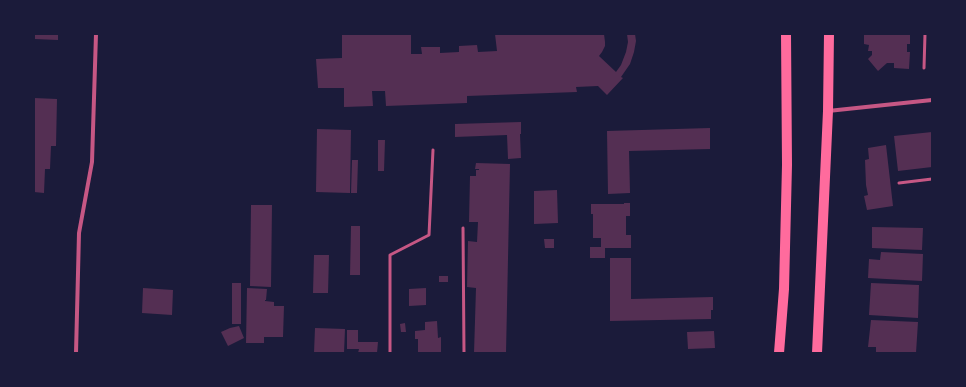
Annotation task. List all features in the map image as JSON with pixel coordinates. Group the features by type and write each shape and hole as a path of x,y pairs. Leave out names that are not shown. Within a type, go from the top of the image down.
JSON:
{"main road":[{"path":"779,353 784,289 787,165 786,34"},
{"path":"817,353 828,111 829,34"}],"street":[{"path":"76,353 79,233 92,162 96,34"},
{"path":"828,111 932,100"}],"lane":[{"path":"924,68 925,34"},
{"path":"390,353 390,255 429,235 433,150"},
{"path":"899,184 932,179"},
{"path":"464,228 464,353"}],"building":[{"path":"34,34 58,34 58,40 34,39"},
{"path":"342,34 411,34 411,54 422,54 421,47 440,47 440,53 459,52 459,46 477,45 478,52 497,51 495,34 604,34 605,46 599,56 616,72 621,65 626,52 628,42 627,34 635,34 636,41 630,64 621,77 623,78 607,95 598,86 576,87 577,92 467,96 467,103 386,106 385,91 372,91 373,106 344,107 344,88 318,88 316,59 342,58"},
{"path":"864,34 910,34 910,44 907,44 907,52 910,52 909,69 894,68 894,63 887,63 878,71 868,59 872,55 872,51 868,51 869,45 864,44"},
{"path":"34,98 57,99 56,146 51,146 50,169 45,169 44,193 34,192"},
{"path":"521,122 521,158 508,159 507,135 455,137 455,124"},
{"path":"710,128 710,149 629,151 630,193 608,194 607,131"},
{"path":"317,129 351,130 350,193 316,192"},
{"path":"932,132 932,167 898,171 894,136"},
{"path":"378,140 385,140 384,171 378,171"},
{"path":"886,145 893,206 867,210 864,196 868,195 865,160 869,159 868,148"},
{"path":"352,160 358,160 357,193 351,193"},
{"path":"476,163 510,164 506,353 474,353 476,288 467,287 468,241 477,242 478,222 469,222 470,176 476,176 476,170 479,170 475,169"},
{"path":"557,190 558,223 534,224 534,191"},
{"path":"630,203 630,216 626,216 626,235 631,235 631,248 605,248 605,258 590,258 590,247 601,247 601,238 593,238 593,214 591,214 591,204"},
{"path":"251,205 272,205 271,287 250,286"},
{"path":"351,226 360,226 360,275 350,275"},
{"path":"872,227 923,228 922,250 872,248"},
{"path":"544,239 554,239 554,248 545,248"},
{"path":"881,252 923,254 922,281 868,278 869,259 880,260"},
{"path":"314,255 329,255 328,293 313,293"},
{"path":"610,258 631,258 631,299 713,297 711,319 610,321"},
{"path":"439,276 448,276 448,282 439,282"},
{"path":"232,283 241,283 241,324 232,324"},
{"path":"871,283 919,285 918,318 869,315"},
{"path":"143,288 173,290 172,315 142,313"},
{"path":"247,288 267,289 265,301 274,302 274,306 284,306 283,337 264,337 264,343 246,343"},
{"path":"426,288 426,305 409,306 409,289"},
{"path":"871,320 918,322 916,353 876,353 876,347 868,347"},
{"path":"437,321 438,338 441,337 441,353 418,353 418,339 415,339 415,331 425,330 425,322"},
{"path":"405,323 406,332 401,332 400,324"},
{"path":"239,326 244,338 228,346 221,332"},
{"path":"315,328 345,329 344,353 314,353"},
{"path":"347,330 358,330 358,342 378,342 377,353 358,353 359,349 347,349"},
{"path":"714,331 715,348 688,349 687,332"}]}
